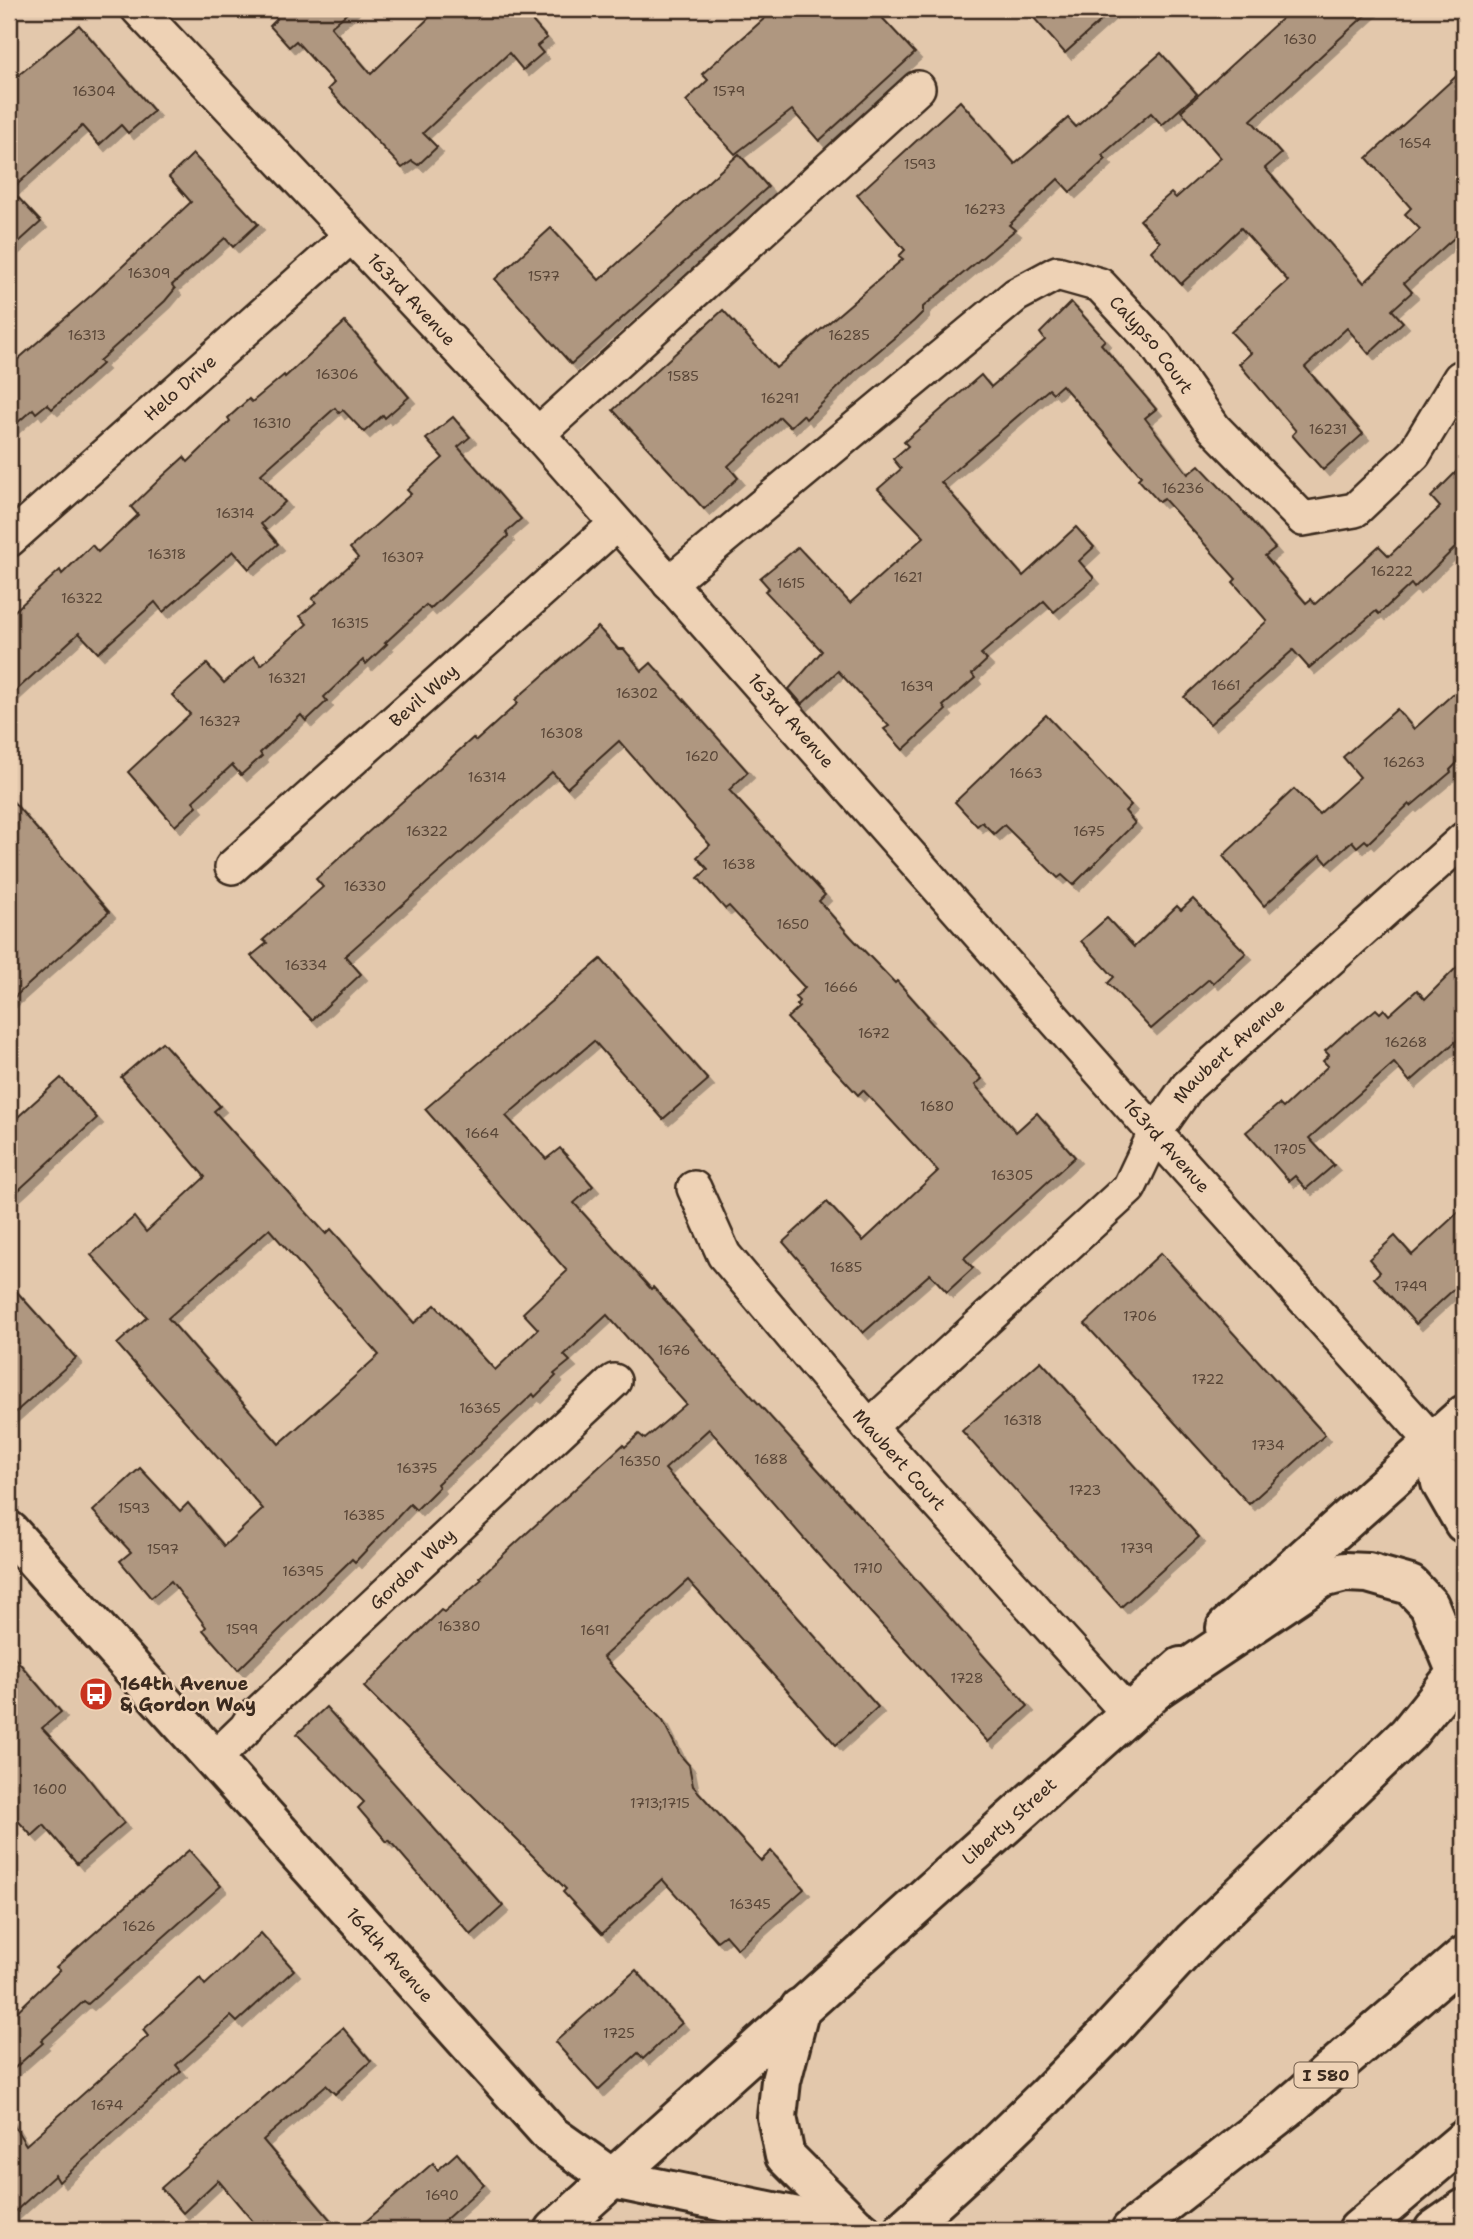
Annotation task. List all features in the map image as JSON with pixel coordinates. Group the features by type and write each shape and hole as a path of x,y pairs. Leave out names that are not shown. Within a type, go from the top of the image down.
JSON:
{"main road":[{"name":"Liberty Street","path":"555,2230 1142,1702 1449,1443 1464,1415"},
{"path":"1449,1443 1441,1483 1464,1522"},
{"name":"164th Avenue","path":"9,1531 551,2135 612,2179 860,2230"},
{"path":"903,2230 983,2157 1110,2031 1194,1940 1408,1734 1461,1664 1429,1605 1410,1585 1368,1573 1345,1572 1322,1578 1142,1702"},
{"name":"I 580","path":"1131,2230 1286,2109 1464,1956"},
{"path":"800,2008 781,2081 777,2117 785,2156 860,2230"},
{"path":"1359,2229 1464,2140"},
{"path":"1434,2230 1464,2209"}],"street":[{"name":"163rd Avenue","path":"138,9 538,433 1156,1133 1449,1443"},
{"path":"538,433 918,88"},
{"name":"Helo Drive","path":"9,540 351,236"},
{"name":"Calypso Court","path":"669,583 1016,295 1057,273 1100,285 1156,345 1214,428 1303,519 1355,510 1414,454 1460,378"},
{"name":"Bevil Way","path":"232,867 616,524"},
{"name":"Maubert Avenue","path":"869,1427 1129,1188 1156,1133 1188,1086 1464,839"},
{"name":"Maubert Court","path":"694,1188 724,1255 869,1427 1142,1702"},
{"name":"Gordon Way","path":"214,1759 251,1720 614,1381"}],"building":[{"path":"269,9 352,9 331,27 371,74 438,9 522,9 547,38 537,46 543,53 523,70 509,53 423,133 437,147 418,165 412,161 402,168 328,89 334,83 296,41 289,47 270,26 277,19"},
{"path":"775,9 874,9 915,53 819,141 792,110 735,154 686,101 708,80 702,74"},
{"path":"1026,9 1114,9 1065,53"},
{"path":"1292,9 1372,9 1251,120 1281,154 1265,168 1364,283 1420,229 1405,214 1411,208 1367,158 1464,69 1464,229 1404,283 1412,292 1392,310 1403,322 1369,354 1347,328 1305,367 1363,434 1323,470 1292,435 1296,431 1239,364 1251,353 1231,332 1288,281 1241,228 1181,284 1151,251 1160,242 1140,220 1171,193 1176,198 1221,158 1181,111"},
{"path":"79,25 154,111 128,133 121,125 99,145 82,126 11,190 41,222 9,251 9,83"},
{"path":"1161,53 1197,94 1162,125 1151,113 1102,155 1106,159 1070,192 1058,179 1009,225 1015,230 923,307 923,312 914,321 855,371 806,419 803,415 790,427 780,417 728,466 738,478 704,509 613,410 723,310 776,368 903,259 899,256 905,250 857,195 960,101 1015,164 1068,118 1076,127"},
{"path":"193,154 258,224 233,247 225,238 172,285 175,289 165,301 99,361 102,364 52,409 47,404 36,413 33,409 9,430 9,367 95,292 191,202 169,177"},
{"path":"739,154 768,187 571,364 495,279 551,228 599,280"},
{"path":"1071,302 1105,340 1101,344 1156,409 1145,418 1188,474 1199,465 1249,518 1275,548 1265,556 1306,603 1311,599 1315,604 1379,546 1389,556 1440,507 1431,497 1464,464 1464,539 1414,588 1411,584 1379,614 1376,611 1309,668 1293,650 1210,724 1184,697 1267,621 1233,582 1236,579 1164,499 1159,502 1138,479 1141,476 1062,385 1053,393 1049,389 941,482 1023,576 1076,527 1094,547 1079,561 1094,578 1054,612 1044,601 981,654 987,660 972,674 975,678 943,706 946,710 903,750 884,729 889,726 838,671 802,704 789,689 822,651 765,591 769,588 760,578 798,547 850,603 924,537 878,489 901,469 893,459 908,446 904,442 981,375 991,387 1045,340 1040,333"},
{"path":"345,322 409,397 364,432 343,410 339,413 335,408 261,474 285,502 261,524 278,544 249,569 233,551 163,612 155,602 98,653 79,633 9,697 9,616 60,570 62,574 92,545 98,552 138,515 131,507 163,476 184,457 188,462 249,399 252,402 284,375 285,377"},
{"path":"453,417 470,437 458,447 521,519 506,532 508,536 430,609 426,605 366,664 363,660 324,697 327,701 306,721 301,715 260,753 262,756 241,775 232,765 193,801 197,806 175,826 128,772 190,714 172,695 207,664 224,683 254,656 261,665 307,624 300,616 316,602 312,599 358,558 350,548 411,494 407,490 443,458 426,439"},
{"path":"598,627 618,649 624,649 642,671 651,663 748,772 729,790 825,895 819,901 895,983 897,981 982,1079 975,1085 1016,1132 1037,1113 1075,1157 964,1258 973,1268 947,1292 930,1274 863,1333 783,1242 827,1202 863,1241 938,1171 863,1090 858,1095 787,1018 799,1007 796,1005 799,1001 795,997 805,988 729,906 725,909 698,878 708,869 697,857 710,845 619,741 567,788 552,772 345,956 361,974 312,1020 251,956 267,943 263,940 323,887 316,879 473,738 476,741 518,703 515,700"},
{"path":"1464,684 1464,756 1451,772 1411,806 1409,804 1368,843 1365,840 1357,847 1352,841 1327,863 1320,855 1264,906 1223,856 1294,789 1319,814 1360,777 1343,757 1397,709 1414,729"},
{"path":"1046,715 1131,805 1125,811 1135,823 1073,885 1062,875 1058,878 1004,825 994,834 982,822 977,826 955,802"},
{"path":"9,797 109,912 9,1002"},
{"path":"1193,899 1246,953 1213,983 1209,979 1151,1029 1108,983 1114,977 1081,941 1107,918 1134,947 1177,906 1181,910"},
{"path":"601,959 708,1080 663,1119 594,1041 506,1116 546,1159 560,1148 593,1186 574,1203 849,1504 1028,1706 988,1742 806,1541 709,1429 665,1469 878,1707 836,1745 688,1580 603,1657 663,1721 680,1755 689,1765 693,1786 761,1861 771,1851 804,1889 737,1949 725,1935 717,1941 662,1879 602,1934 563,1892 566,1889 364,1687 441,1610 444,1612 482,1579 480,1577 505,1553 623,1445 625,1447 639,1434 645,1439 686,1404 607,1315 564,1355 570,1361 554,1374 556,1376 535,1397 533,1394 437,1484 439,1487 416,1510 410,1504 355,1562 352,1559 238,1670 203,1630 206,1627 171,1581 151,1598 120,1561 131,1552 93,1511 140,1468 180,1511 188,1503 224,1546 263,1509 117,1344 147,1317 91,1255 134,1217 146,1232 205,1177 121,1077 162,1042 220,1106 214,1111 326,1234 331,1229 414,1323 435,1305 495,1370 538,1329 523,1313 567,1271 425,1109","holes":["269,1229 379,1355 279,1444 168,1318"]},
{"path":"1464,960 1464,1034 1410,1082 1394,1063 1309,1138 1334,1165 1306,1189 1295,1176 1289,1181 1246,1132 1279,1104 1283,1108 1328,1066 1323,1061 1329,1055 1325,1051 1346,1032 1376,1009 1380,1013 1384,1009 1389,1015 1417,990 1425,999"},
{"path":"61,1078 97,1118 9,1199 9,1125"},
{"path":"1464,1207 1464,1280 1416,1324 1374,1278 1380,1272 1369,1259 1395,1236 1412,1255"},
{"path":"1161,1253 1325,1435 1249,1504 1085,1324"},
{"path":"9,1283 76,1358 9,1418"},
{"path":"1041,1361 1199,1537 1121,1607 962,1431"},
{"path":"9,1651 61,1712 42,1728 84,1773 124,1823 77,1864 44,1825 32,1836 9,1811"},
{"path":"326,1707 503,1906 471,1935 358,1808 364,1802 297,1734"},
{"path":"189,1850 221,1886 88,2004 84,2001 9,2073 9,2019 60,1970 56,1967"},
{"path":"261,1933 294,1970 237,2022 231,2016 176,2065 181,2071 59,2182 55,2175 9,2217 9,2118 26,2145 148,2036 143,2030 200,1978 205,1985"},
{"path":"636,1970 682,2023 643,2059 638,2053 598,2090 555,2042"},
{"path":"343,2028 371,2061 335,2094 326,2085 263,2140 339,2230 260,2230 218,2180 183,2213 161,2188"},
{"path":"457,2153 484,2185 434,2230 356,2230 433,2163 438,2170"}],"place":[{"name":"164th Avenue & Gordon Way","path":"96,1694"}]}
